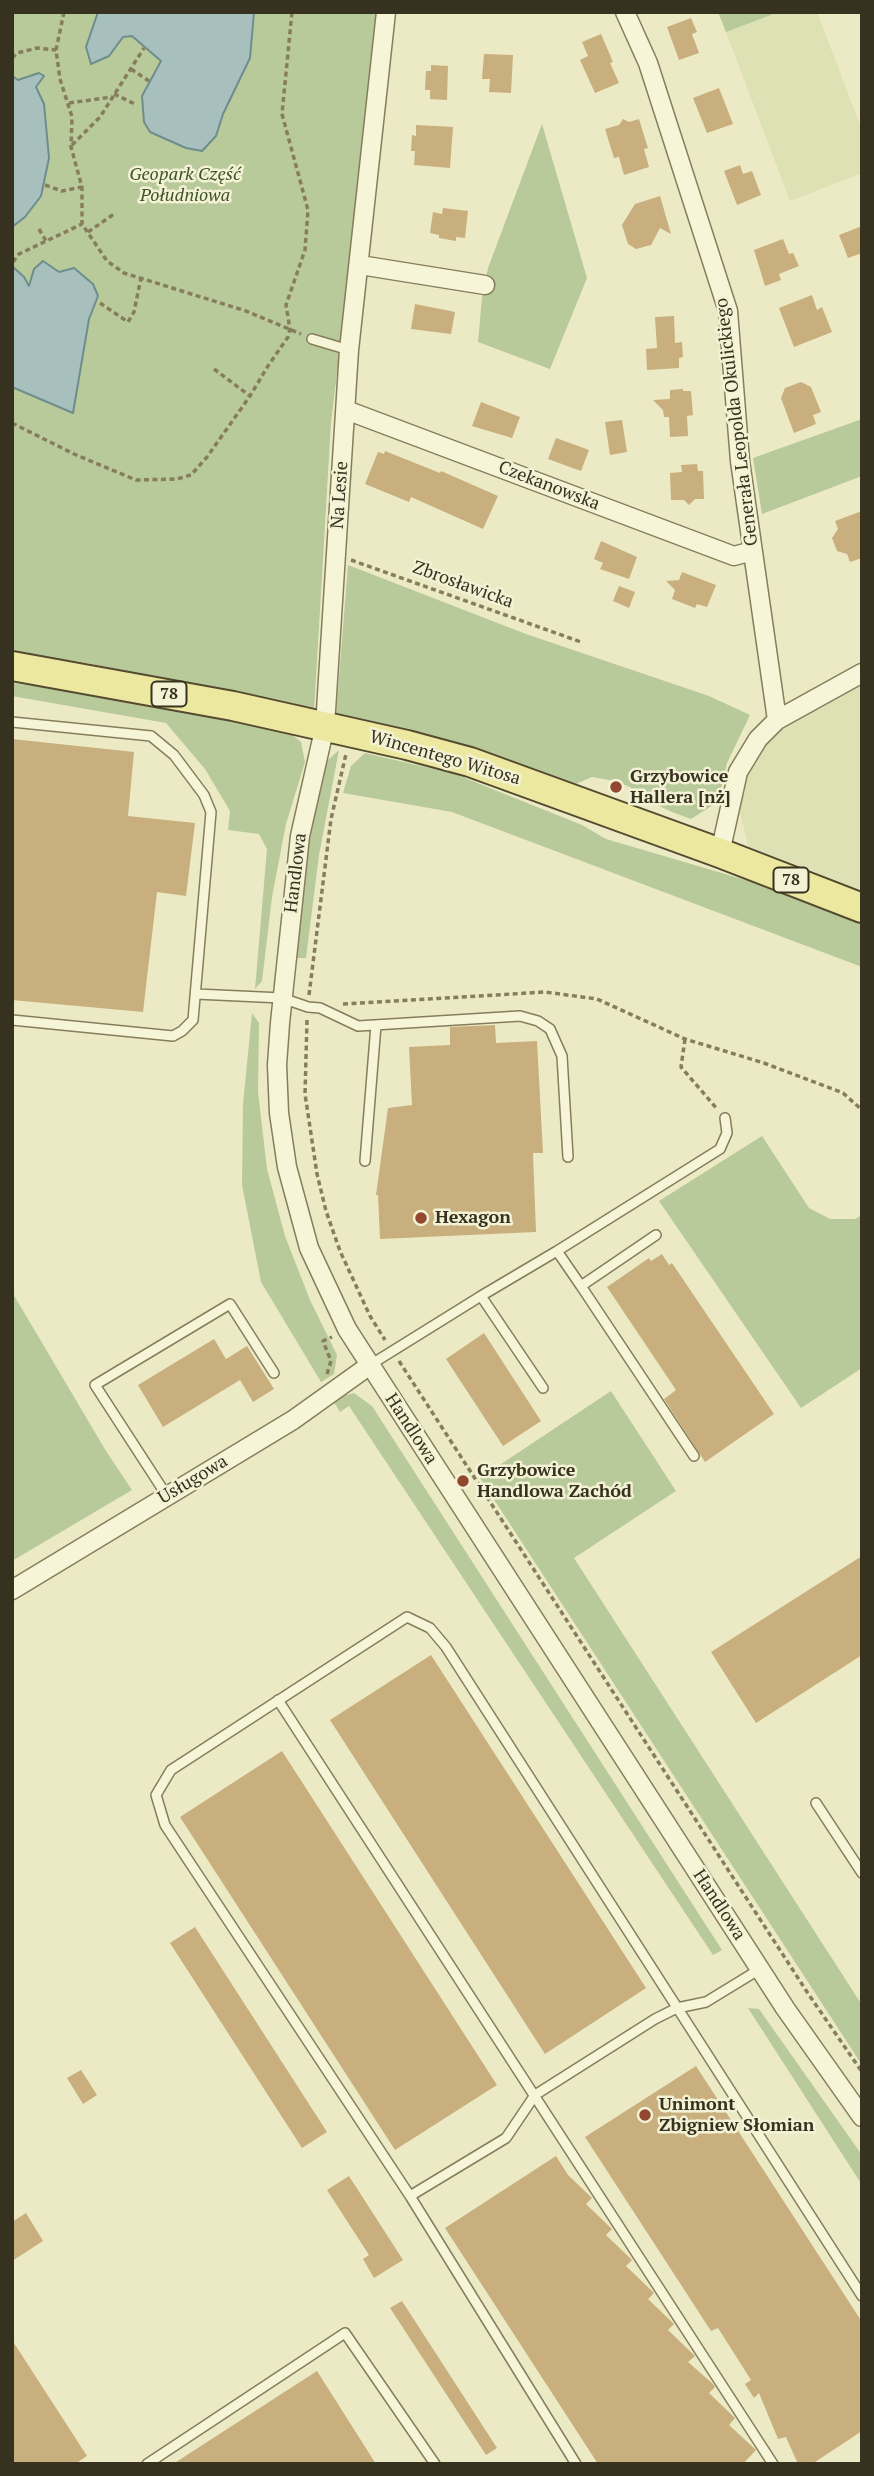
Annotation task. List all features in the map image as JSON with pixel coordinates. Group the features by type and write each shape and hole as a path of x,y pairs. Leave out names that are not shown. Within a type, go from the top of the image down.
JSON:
{"main road":[{"name":"Wincentego Witosa","path":"12,666 207,701 325,726 470,762 862,908"}],"street":[{"name":"Na Lesie","path":"325,726 349,350 386,12"},
{"name":"Generała Leopolda Okulickiego","path":"625,12 648,63 728,311 739,451 777,720"},
{"path":"360,265 485,285"},
{"name":"Czekanowska","path":"346,410 734,556 752,551"},
{"path":"720,853 738,772 758,739 777,720 862,673"},
{"name":"Handlowa","path":"325,726 300,836 277,1065 279,1113 287,1167 309,1248 346,1329 760,1969 827,2070 862,2116"},
{"name":"Usługowa","path":"12,1590 293,1420 370,1365"}],"lane":[{"path":"312,339 349,350"},
{"path":"12,722 151,736 174,755 204,795 211,812 193,1020 173,1036 12,1020"},
{"path":"196,994 282,998 320,1008 358,1027 520,1016 538,1021 550,1030 562,1056 568,1157"},
{"path":"365,1161 376,1026"},
{"path":"370,1365 720,1149 727,1133 725,1118"},
{"path":"581,1286 656,1235"},
{"path":"557,1251 694,1456"},
{"path":"481,1296 543,1388"},
{"path":"167,1496 95,1385 230,1304 274,1373"},
{"path":"576,2464 410,2196 165,1825 156,1795 171,1770 407,1618 430,1628 454,1658 862,2296"},
{"path":"278,1700 773,2464"},
{"path":"816,1803 862,1873"},
{"path":"410,2196 506,2138 535,2095 655,2019 677,2008 706,2002 760,1969"},
{"path":"147,2464 345,2333 435,2464"}],"path":[{"path":"64,12 56,50 60,79 72,117 71,147 82,187 82,224 107,261 124,273 246,311 312,339"},
{"path":"12,423 136,480 177,479 191,475 207,457 250,396 288,337 290,330 286,305 305,250 308,210 282,114 292,12"},
{"path":"12,58 17,53 37,48 56,50"},
{"path":"71,147 100,117 144,48"},
{"path":"131,69 149,81"},
{"path":"69,103 113,95 137,105"},
{"path":"45,185 62,191 82,187"},
{"path":"88,232 114,214"},
{"path":"13,262 19,254 82,224"},
{"path":"38,229 46,241"},
{"path":"100,303 128,322 134,312 141,278"},
{"path":"214,369 250,396"},
{"name":"Zbrosławicka","path":"336,555 581,642"},
{"path":"347,751 331,819 308,1007 305,1094 309,1133 323,1199 340,1251 370,1315 392,1351 862,2072"},
{"path":"320,1008 354,1002 545,992 597,999 685,1039 764,1063 843,1093 862,1110"},
{"path":"685,1039 681,1067 725,1118"}],"green space":[{"name":"Geopark Część Południowa","path":"12,12 380,12 331,423 314,712 87,663 12,652"},
{"path":"718,12 779,12 726,32"},
{"path":"779,12 817,12 862,130 862,173 790,201 726,32"},
{"path":"542,124 587,278 550,369 478,342 488,268"},
{"path":"862,419 862,476 762,514 753,458"},
{"path":"348,565 526,634 709,696 750,715 727,763 718,802 691,819 637,795 630,787 615,781 592,777 576,784 336,715"},
{"path":"862,681 862,890 748,846 739,808 748,771 771,735"},
{"path":"12,683 172,705 287,731 301,742 305,762 286,824 272,897 262,981 255,989 267,849 259,834 228,830 230,811 205,769 166,723 12,696"},
{"path":"339,750 319,855 306,958 295,958 306,853 321,778 328,760"},
{"path":"365,753 455,774 582,825 606,839 766,886 862,924 862,967 452,812 343,793 351,766"},
{"path":"252,1013 259,1023 258,1092 267,1169 285,1236 310,1300 337,1355 334,1374 321,1382 261,1282 242,1185 243,1104"},
{"path":"762,1136 809,1208 830,1219 855,1219 862,1215 862,1368 801,1408 659,1201"},
{"path":"12,1292 132,1490 12,1561"},
{"path":"611,1391 676,1491 574,1558 862,2005 862,2065 480,1478"},
{"path":"354,1393 372,1406 722,1950 713,1955 349,1406 340,1412 332,1399"},
{"path":"748,2008 759,2009 862,2155 862,2185"}],"water":[{"path":"98,12 254,12 250,58 223,114 216,136 202,151 186,148 150,132 144,122 142,96 161,61 132,36 123,37 109,56 91,64 86,47"},
{"path":"39,73 44,76 36,87 44,104 49,158 41,196 25,217 12,227 12,76 18,80"},
{"path":"43,261 59,272 74,268 93,284 98,296 89,319 73,413 12,387 12,266 29,286 34,269"}],"building":[{"path":"691,18 697,32 692,34 699,53 679,60 667,27"},
{"path":"601,34 619,83 595,93 580,60 588,56 582,42"},
{"path":"484,54 513,55 511,93 489,92 490,79 482,79"},
{"path":"431,65 448,66 447,100 430,99 430,90 425,90 426,71 431,71"},
{"path":"719,88 733,124 707,133 693,98"},
{"path":"623,119 629,122 639,119 648,148 644,149 649,167 624,175 619,157 614,158 605,129 619,125"},
{"path":"416,125 453,127 450,168 414,165 415,151 411,151"},
{"path":"740,165 743,174 752,171 761,195 737,205 724,171"},
{"path":"660,196 671,234 660,228 651,245 636,249 628,244 622,225 635,204"},
{"path":"443,208 468,211 465,238 456,237 456,241 439,238 439,235 430,233 433,212 442,214"},
{"path":"862,226 862,253 848,258 839,235"},
{"path":"783,239 789,254 793,253 799,266 779,274 781,280 765,286 754,250"},
{"path":"812,295 817,310 822,307 832,332 794,347 779,308"},
{"path":"415,304 455,312 451,334 411,329"},
{"path":"674,316 675,343 682,342 683,357 679,358 679,368 647,370 646,349 657,348 655,317"},
{"path":"801,382 811,387 821,412 813,415 816,424 794,433 781,398 785,388"},
{"path":"670,390 691,391 693,415 687,416 688,436 670,437 669,417 664,417 663,410 653,400 670,399"},
{"path":"481,402 520,417 512,438 472,426"},
{"path":"622,420 627,452 610,455 605,422"},
{"path":"556,438 589,450 581,471 548,459"},
{"path":"385,451 440,473 441,471 498,496 483,529 411,497 409,502 365,484 378,452 384,454"},
{"path":"697,464 698,471 703,471 704,499 695,499 689,505 684,500 671,500 670,473 682,472 681,465"},
{"path":"862,511 862,558 850,562 847,554 837,551 832,538 838,529 835,521"},
{"path":"601,541 637,557 629,579 600,569 603,563 594,559"},
{"path":"682,572 716,585 707,607 697,604 695,608 672,599 675,590 666,581 679,580"},
{"path":"619,586 635,592 629,608 613,601"},
{"path":"12,739 134,752 128,816 195,823 186,896 157,892 143,1012 12,1000"},
{"path":"495,1025 496,1043 537,1041 543,1153 533,1153 536,1232 380,1239 376,1195 388,1108 412,1105 409,1047 450,1045 450,1027"},
{"path":"662,1254 669,1265 672,1263 774,1414 705,1462 664,1399 676,1390 607,1287 649,1258 651,1261"},
{"path":"484,1333 541,1421 503,1446 446,1359"},
{"path":"214,1339 226,1359 247,1346 274,1389 253,1402 240,1380 163,1427 138,1385"},
{"path":"862,1556 862,1655 756,1723 711,1652"},
{"path":"431,1655 646,1988 545,2054 330,1720"},
{"path":"282,1751 497,2085 395,2150 180,1817"},
{"path":"195,1927 327,2132 302,2148 170,1943"},
{"path":"696,2066 862,2322 862,2431 812,2464 798,2464 786,2437 778,2439 759,2393 754,2398 745,2384 751,2380 718,2328 711,2331 585,2137"},
{"path":"81,2070 97,2095 83,2104 67,2078"},
{"path":"556,2156 568,2175 592,2198 586,2204 612,2229 606,2235 632,2260 626,2266 654,2293 648,2299 674,2324 668,2330 695,2356 688,2362 713,2384 715,2387 709,2393 735,2418 729,2425 756,2450 743,2464 598,2464 445,2228"},
{"path":"349,2176 403,2260 374,2278 363,2259 369,2255 327,2190"},
{"path":"26,2213 43,2241 12,2261 12,2222"},
{"path":"402,2301 497,2448 486,2455 390,2308"},
{"path":"12,2340 87,2456 75,2464 12,2464"},
{"path":"317,2371 376,2464 173,2464"}],"place":[{"name":"Grzybowice Hallera [nż]","path":"616,787"},
{"name":"Hexagon","path":"421,1218"},
{"name":"Grzybowice Handlowa Zachód","path":"463,1481"},
{"name":"Unimont Zbigniew Słomian","path":"645,2115"}]}
